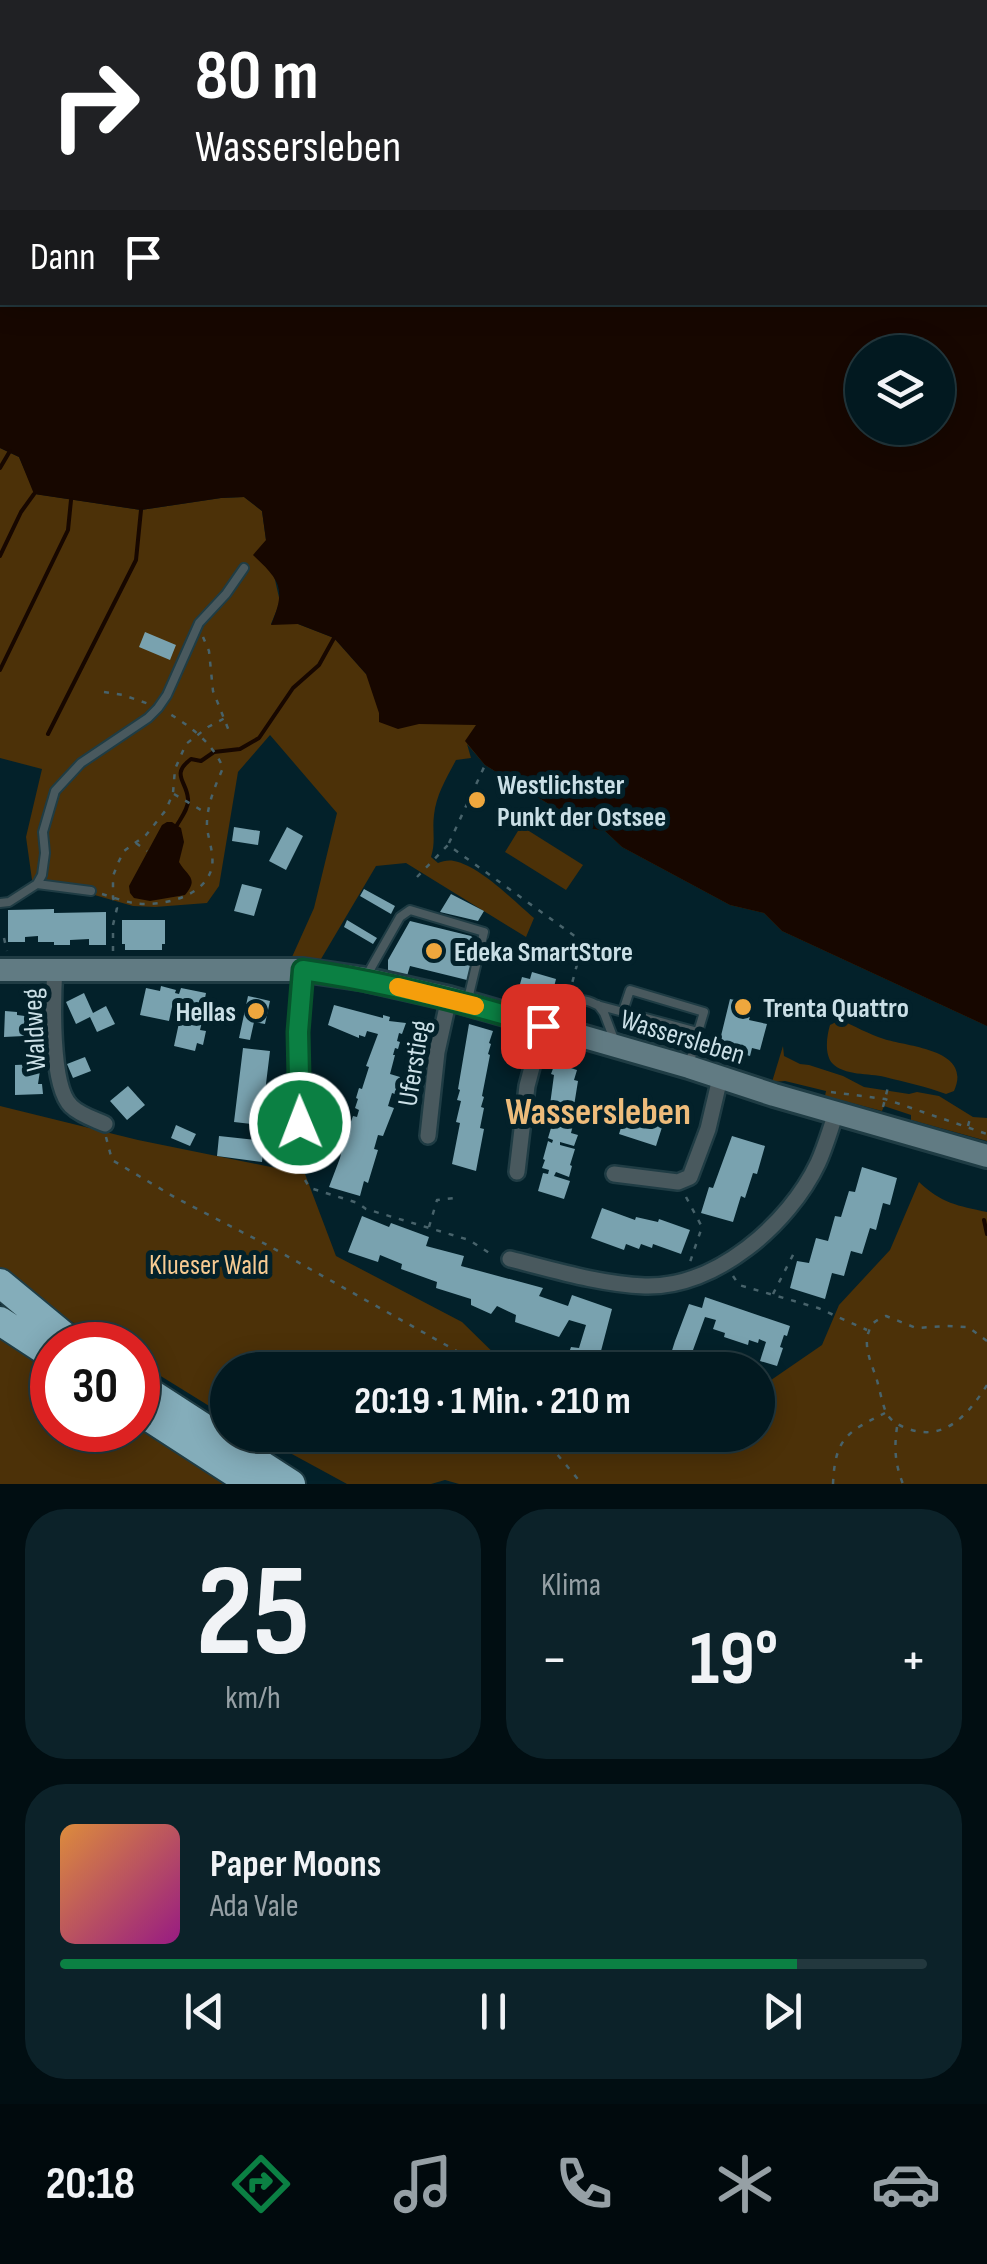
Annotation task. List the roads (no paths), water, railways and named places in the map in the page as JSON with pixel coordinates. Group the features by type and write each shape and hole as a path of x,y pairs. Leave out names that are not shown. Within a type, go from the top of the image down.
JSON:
{"highway":[{"path":"0,1284 46,1322"},
{"path":"0,1297 39,1322"},
{"path":"0,1321 30,1341"},
{"path":"160,1402 252,1471 313,1484"},
{"path":"160,1422 252,1471 291,1484"}],"street":[{"name":"Waldweg","path":"55,968 53,1010 63,1094 80,1113 105,1124"},
{"name":"Wassersleben","path":"0,970 303,970 365,979 556,1023 615,1046 987,1156"},
{"path":"303,970 298,1032 303,1164"},
{"name":"Uferstieg","path":"428,1136 437,1052 458,1001"},
{"path":"517,1172 526,1086 556,1023"},
{"path":"614,1174 678,1182 690,1176 708,1129 720,1078"},
{"path":"510,1259 604,1281 649,1286 705,1273 725,1263 784,1216 818,1162 836,1113"}],"lane":[{"path":"0,903 38,884 45,854 42,832 56,791 80,763 158,708 196,628 244,568"},
{"path":"38,884 92,891"},
{"path":"365,979 400,916 410,910 484,932 458,1001"},
{"path":"623,1012 630,990 704,1012 688,1067"},
{"path":"556,1023 576,1001 587,999 698,1032"},
{"path":"598,1004 615,1038 615,1046"}],"waterway":[{"path":"0,468 10,451"},
{"path":"0,556 34,494"},
{"path":"0,670 68,530 71,500"},
{"path":"48,734 136,560 141,510"},
{"path":"177,825 188,802 181,774 185,765 191,759 201,761 214,752 240,749 259,738 293,688 319,665 334,638"},
{"path":"984,1220 987,1234"}],"place":[{"name":"Westlichster Punkt der Ostsee","path":"477,800"},
{"name":"Edeka SmartStore","path":"434,951"},
{"name":"Trenta Quattro","path":"743,1007"},
{"name":"Hellas","path":"256,1011"}],"district":[{"name":"Wassersleben","path":"598,1111"}],"park label":[{"name":"Klueser Wald","path":"209,1264"}]}
